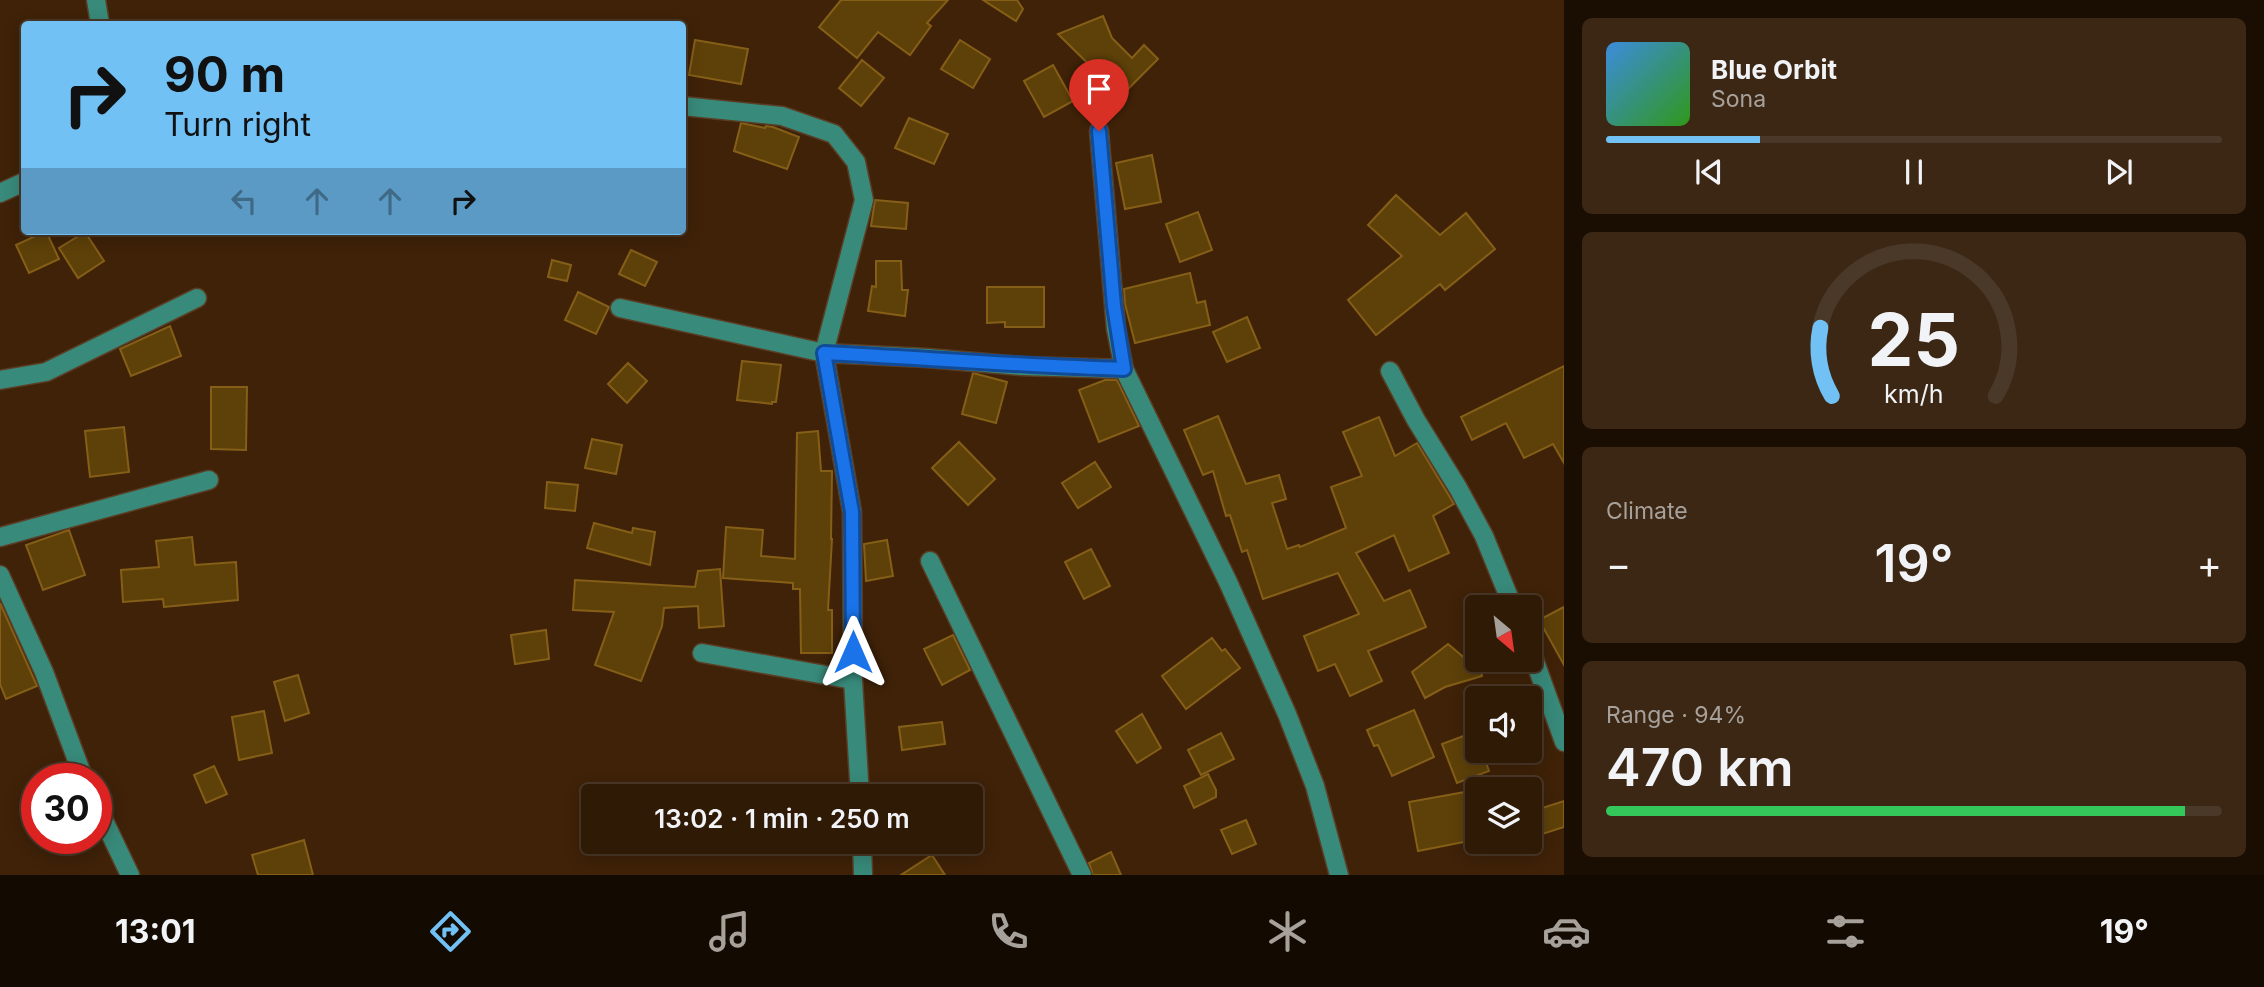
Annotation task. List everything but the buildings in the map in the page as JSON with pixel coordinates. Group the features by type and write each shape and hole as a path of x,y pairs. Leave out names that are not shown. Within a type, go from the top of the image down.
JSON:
{"street":[{"path":"96,0 100,21"},
{"path":"686,106 782,116 834,134 856,162 863,200 824,353 852,512 853,680 859,784"},
{"path":"1099,131 1116,329 1124,369 1228,582 1287,713 1315,786 1339,875"},
{"path":"0,193 21,183"},
{"path":"0,380 46,372 197,299"},
{"path":"620,308 824,353 1021,366 1124,369"},
{"path":"1390,371 1484,536 1508,595"},
{"path":"0,537 208,480"},
{"path":"930,561 1082,875"},
{"path":"0,575 44,672 78,763"},
{"path":"702,653 853,680"},
{"path":"1539,672 1564,742"},
{"path":"112,837 130,875"},
{"path":"862,854 863,875"}],"route":[{"path":"853,652 852,512 824,353 1021,366 1124,369 1116,329 1099,131"}]}
